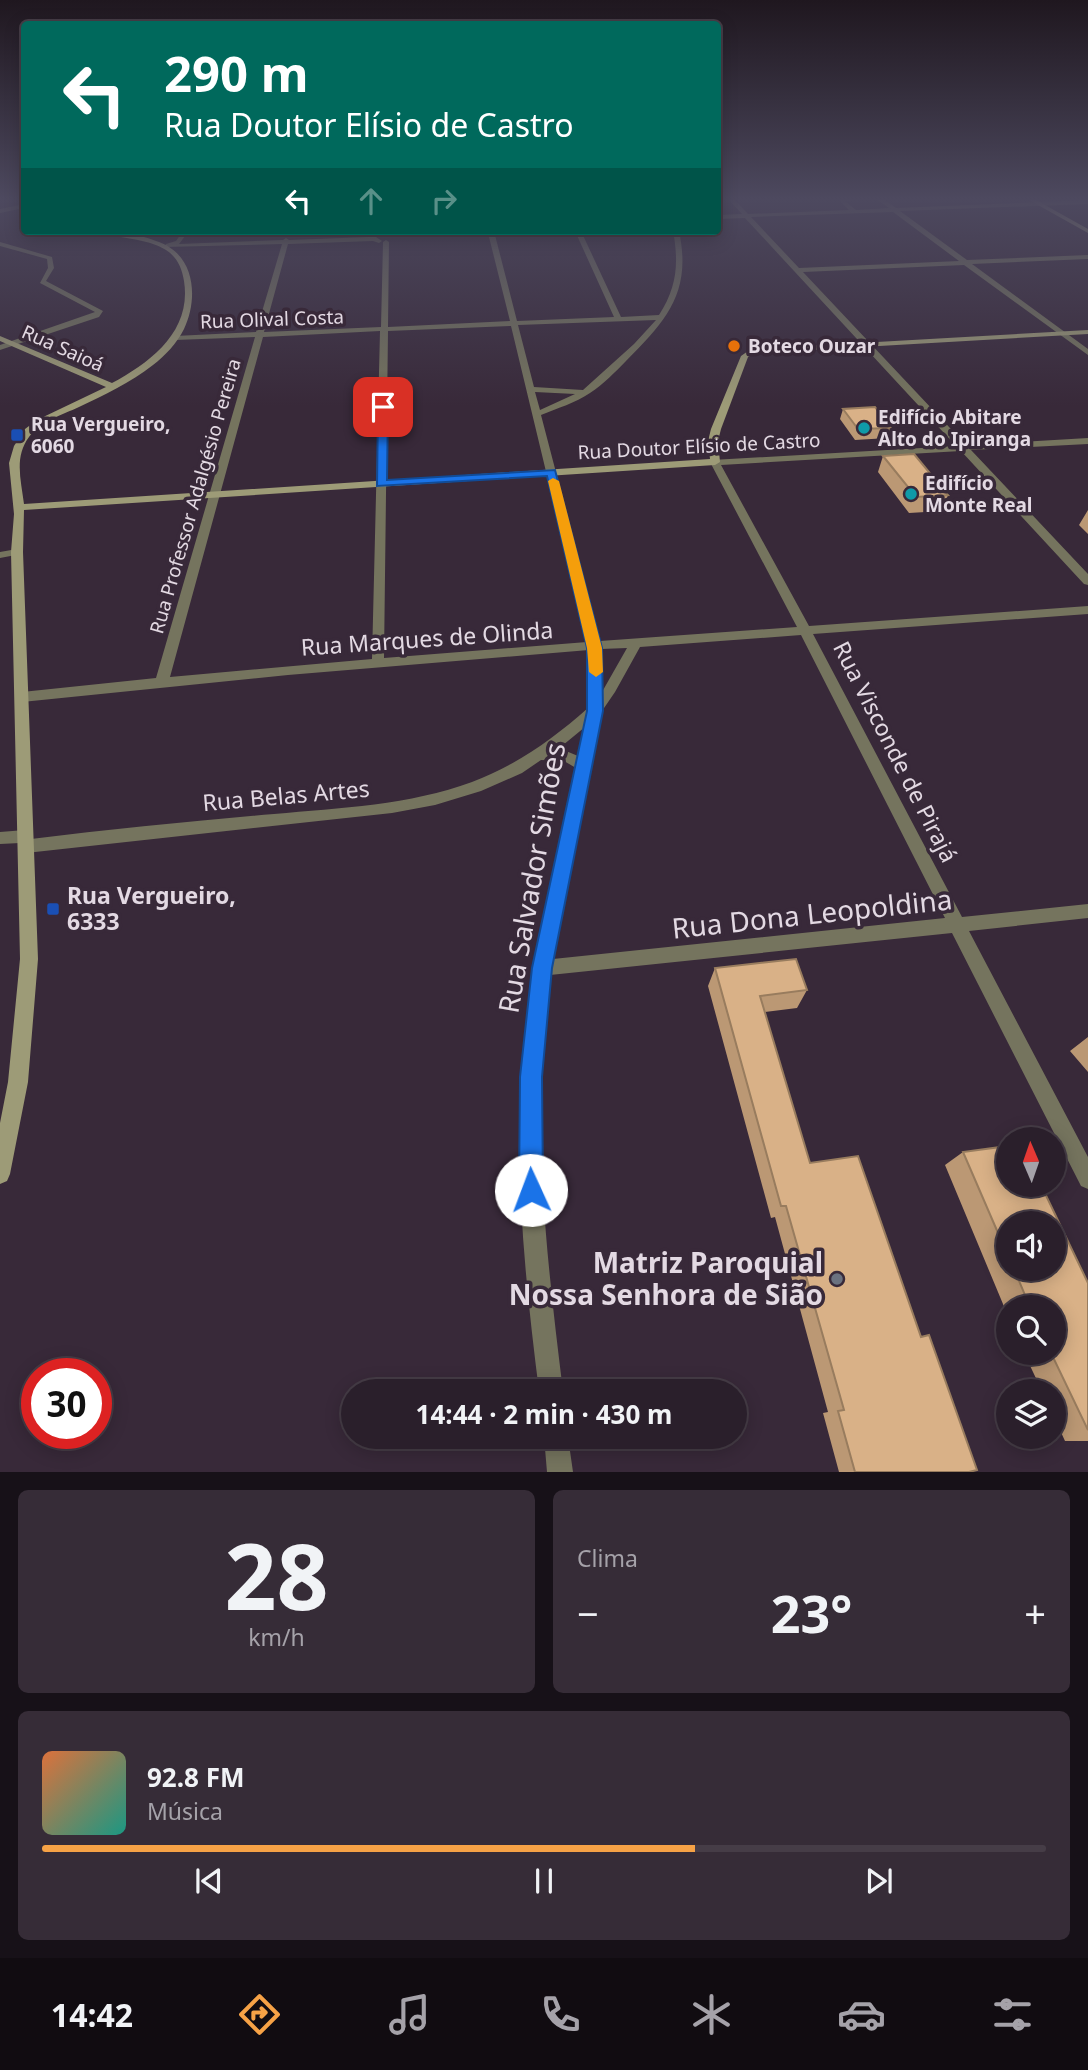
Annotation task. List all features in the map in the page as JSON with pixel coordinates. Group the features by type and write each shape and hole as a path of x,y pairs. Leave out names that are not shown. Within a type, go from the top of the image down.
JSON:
{"main road":[{"path":"0,1174 18,1082 29,958 17,551 19,507 13,462 14,446 48,418 113,387 155,360 175,338 185,319 190,286 186,269"},
{"path":"715,462 713,440 716,429 746,356 760,349 1088,332"},
{"name":"Rua Saioá","path":"0,338 113,387"},
{"path":"0,460 13,462"},
{"name":"Rua Doutor Elísio de Castro","path":"19,507 715,462"}],"street":[{"path":"0,348 99,311 42,282 51,269"},
{"name":"Rua Professor Adalgésio Pereira","path":"162,681 278,269"},
{"path":"377,663 385,330 391,269"},
{"name":"Rua Salvador Simões","path":"500,269 595,648 595,711 542,968 531,1077 529,1167 533,1237 550,1379"},
{"path":"595,269 618,318"},
{"path":"537,414 585,392 635,348 663,317 676,290 682,269"},
{"path":"796,269 1088,581"},
{"path":"798,271 841,269"},
{"path":"976,269 1088,353"},
{"name":"Rua Olival Costa","path":"175,338 663,317"},
{"path":"530,389 585,392"},
{"name":"Rua Doutor Elísio de Castro","path":"715,462 1088,441"},
{"name":"Rua Visconde de Pirajá","path":"715,462 806,632 1088,1179"},
{"path":"0,555 17,551"},
{"name":"Rua Marques de Olinda","path":"22,697 162,681 377,663 1088,610"},
{"name":"Rua Salvador Simões","path":"595,711 635,645"},
{"name":"Rua Belas Artes","path":"0,838 25,841 401,808 475,789 508,775 541,755 595,711"},
{"path":"541,755 566,756 584,766"},
{"name":"Rua Dona Leopoldina","path":"542,968 1088,911"},
{"path":"557,1449 559,1472"}],"building":[{"path":"875,407 891,428 858,429 843,409"},
{"path":"914,454 948,495 916,497 883,456"},
{"name":"Matriz Paroquial Nossa Senhora de Sião","path":"796,959 807,990 760,996 810,1163 858,1156 921,1337 929,1335 977,1470 855,1472 838,1411 844,1410 786,1206 781,1206 715,968"},
{"path":"996,1148 996,1197 1047,1197 1053,1211 996,1211 996,1228 963,1152"},
{"path":"1066,1237 1088,1283 1088,1430 1066,1379 1057,1365 1066,1365 1066,1295 1025,1295 1019,1281 1066,1281"}],"slow traffic":[{"path":"553,481 595,648 596,672"}],"place":[{"name":"Boteco Ouzar","path":"734,346"},
{"name":"Edifício Abitare Alto do Ipiranga","path":"864,428"},
{"name":"Rua Vergueiro, 6060","path":"17,435"},
{"name":"Edifício Monte Real","path":"911,494"},
{"name":"Rua Vergueiro, 6333","path":"53,909"},
{"name":"Matriz Paroquial Nossa Senhora de Sião","path":"837,1279"}],"route":[{"path":"383,407 381,484 551,472 595,648 595,711 542,968 531,1077 531,1190"}]}
